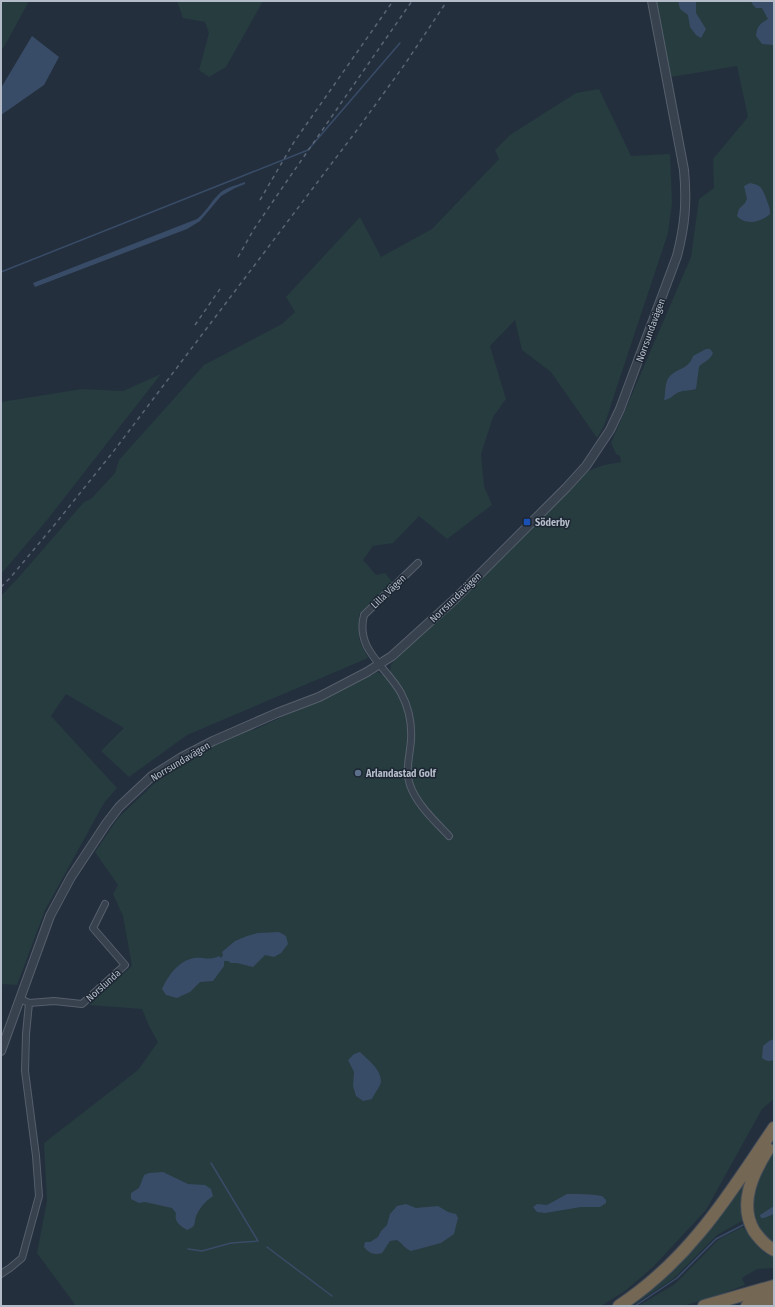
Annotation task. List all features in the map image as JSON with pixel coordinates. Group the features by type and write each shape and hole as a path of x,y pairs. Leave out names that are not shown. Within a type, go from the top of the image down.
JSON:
{"highway":[{"path":"619,1306 660,1273 685,1250 712,1217 774,1128"},
{"path":"774,1140 763,1156 752,1180 747,1205 751,1225 758,1236 769,1248 774,1250"},
{"path":"704,1306 774,1286"},
{"path":"747,1306 774,1298"}],"street":[{"name":"Norrsundavägen","path":"1,1051 50,916 71,877 119,807 152,776 182,757 213,741 318,697 392,656 454,598 566,488 586,466 610,430 620,409 677,256 683,233 686,209 684,170 652,1"},
{"name":"Lilla Vägen","path":"418,563 364,615 361,625 364,642 374,659 388,673 406,702 410,717 411,740 407,765 409,784 427,813 449,836"},
{"name":"Norslunda","path":"29,1003 54,1001 82,1004 125,965 93,928 105,904"},
{"path":"1,1274 22,1258 39,1196 36,1156 25,1071 29,1003 20,999"}],"green space":[{"path":"1,1 29,1 4,47 1,49"},
{"path":"177,1 263,1 226,67 209,77 199,70 209,33 205,22 183,18"},
{"name":"Arlandastad Golf","path":"656,1 774,1 774,1099 762,1109 706,1210 653,1267 625,1291 601,1306 76,1306 37,1253 47,1201 44,1143 138,1070 158,1042 142,1009 89,1005 132,966 123,916 113,894 118,885 95,852 118,818 157,781 216,742 251,728 254,730 378,672 382,675 390,671 391,664 588,471 604,465 621,462 620,456 616,454 611,443 691,257 699,199 714,188 713,159 748,117 737,66 671,77"},
{"path":"599,89 631,156 670,154 672,203 668,233 604,426 597,438 551,372 522,350 515,320 490,346 506,399 493,417 481,454 484,486 492,505 447,539 419,516 393,543 373,546 363,560 376,575 385,573 394,584 359,614 359,639 368,658 187,735 129,777 101,751 124,728 66,694 51,716 117,788 104,803 45,910 17,985 1,984 1,596 84,502 91,499 115,473 119,460 204,365 282,324 295,312 286,297 360,217 381,257 432,229 499,159 495,150 510,135 576,93"},
{"path":"161,374 47,520 1,574 1,402 82,389 123,391"},
{"path":"774,1146 774,1246 757,1231 754,1221 757,1218 752,1214 752,1192 763,1164"},
{"path":"745,1181 742,1221 717,1235 673,1279 632,1306 624,1306"},
{"path":"743,1227 765,1253 774,1257 774,1268 757,1269 742,1278 745,1285 683,1306 638,1306 675,1284 717,1241"}],"water":[{"path":"678,1 696,1 696,13 706,29 701,38 696,35 690,27 688,15 680,9"},
{"path":"751,1 774,1 774,45 762,44 756,36 759,26 768,19 762,8 756,8"},
{"path":"32,36 59,57 44,85 1,115 1,88"},
{"path":"245,182 245,184 221,196 200,221 187,229 35,287 33,283 197,219 221,192"},
{"path":"750,183 759,186 762,189 770,211 770,214 766,217 754,222 745,221 737,216 739,209 747,199 744,186"},
{"path":"706,349 710,349 713,353 710,358 699,367 696,389 679,392 669,399 664,400 668,378 673,373 686,366 693,356"},
{"path":"279,932 286,936 288,944 281,953 274,957 265,955 253,967 224,961 224,966 213,981 200,982 190,992 177,998 166,995 162,989 174,970 183,962 194,958 210,959 219,956 221,958 223,955 222,952 235,941 258,933"},
{"path":"774,1039 774,1060 771,1061 762,1058 763,1046"},
{"path":"360,1052 377,1069 381,1082 372,1099 363,1101 356,1096 353,1086 354,1072 348,1060 354,1054"},
{"path":"163,1172 188,1184 205,1185 211,1189 213,1196 200,1209 193,1227 187,1230 178,1223 176,1213 172,1208 145,1202 139,1203 131,1199 131,1193 139,1188 144,1175"},
{"path":"567,1194 589,1194 602,1196 606,1200 606,1203 600,1207 581,1207 545,1213 537,1212 533,1207 537,1204 547,1205"},
{"path":"406,1204 416,1208 438,1206 448,1212 456,1214 458,1218 454,1234 441,1243 411,1251 397,1240 390,1241 382,1253 370,1253 364,1247 365,1242 370,1242 378,1237 387,1225 390,1214 397,1206"},
{"path":"774,1206 774,1214 761,1218 760,1215"}],"waterway":[{"path":"1,272 308,150 400,43"},
{"path":"188,1249 202,1251 231,1243 258,1241 211,1163"},
{"path":"635,1306 677,1278 716,1239 743,1225"},
{"path":"267,1247 332,1296"}],"railway":[{"path":"260,200 294,142 393,1"},
{"path":"238,257 254,229 412,1"},
{"path":"1,587 56,523 113,452 357,130 405,64 447,1"},
{"path":"195,325 222,286"}],"place":[{"name":"Söderby","path":"527,522"},
{"name":"Arlandastad Golf","path":"358,773"}]}
